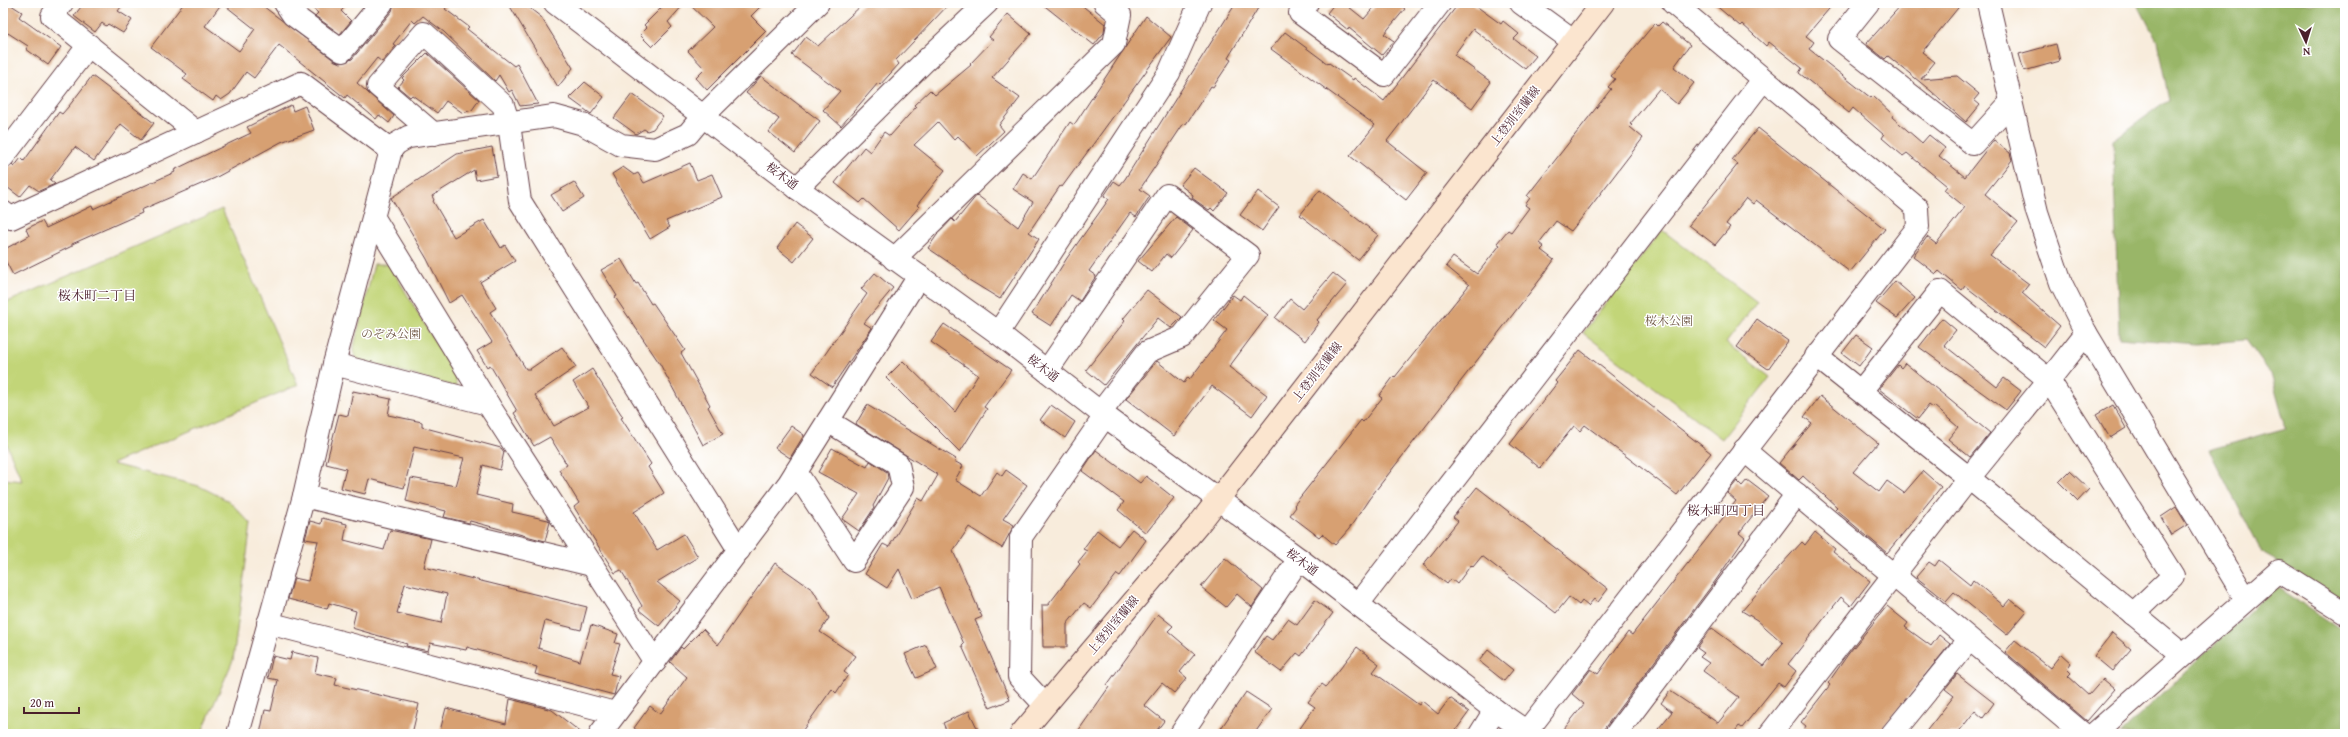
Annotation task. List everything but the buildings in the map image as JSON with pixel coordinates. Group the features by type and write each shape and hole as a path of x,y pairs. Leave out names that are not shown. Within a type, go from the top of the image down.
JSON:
{"main road":[{"name":"上登別室蘭線","path":"1021,734 1219,499 1603,3"}],"street":[{"path":"62,3 52,16 196,132"},
{"path":"285,3 293,15 342,51 382,3"},
{"name":"桜木通","path":"555,3 797,188 998,333 1102,415 1219,499 1495,710 1528,733"},
{"path":"797,188 924,62 987,3"},
{"path":"894,259 1114,44 1120,15 1106,3"},
{"path":"998,333 1170,73 1200,3"},
{"path":"1307,3 1300,13 1384,75 1440,3"},
{"path":"1521,3 1573,41"},
{"path":"1528,733 1816,356 1918,227 1917,208 1673,3"},
{"path":"1868,3 1839,39 1973,144 2011,102"},
{"path":"1988,3 2037,212 2061,283 2086,333 2246,599"},
{"path":"238,734 304,496 334,364 391,150 396,144 408,138 509,124 554,116 583,124 621,145 654,149 688,134 703,116 815,4"},
{"path":"434,134 378,86 424,32 503,105 509,124 520,201 739,550"},
{"path":"3,157 89,45"},
{"path":"1358,604 1763,80"},
{"path":"3,212 11,218 301,83 391,150"},
{"path":"1045,705 1020,677 1021,537 1102,415 1147,352 1182,337 1248,255 1167,195 1047,372"},
{"path":"374,218 488,404 655,662"},
{"path":"600,734 796,472 919,276"},
{"path":"1861,391 1940,292 2049,380 2173,576 2133,614"},
{"path":"1770,734 1969,478 2086,333"},
{"path":"1816,356 1969,478 2183,655"},
{"path":"334,364 488,404"},
{"path":"796,472 854,561 903,487 898,464 828,421"},
{"path":"1744,450 2083,734"},
{"path":"1616,734 1797,494"},
{"path":"304,496 592,566"},
{"path":"1181,734 1299,559"},
{"path":"2094,734 2279,571 2345,613"},
{"path":"268,623 615,713"},
{"path":"1897,732 1969,640"},
{"path":"1480,734 1495,710"}],"green space":[{"path":"2137,3 2345,3 2345,600 2262,553 2209,450 2286,428 2271,374 2246,340 2197,344 2119,338 2113,140 2169,100 2157,41"},
{"path":"222,209 298,385 112,464 199,486 229,501 251,524 233,660 201,734 3,734 3,479 22,481 3,436 3,304"},
{"name":"桜木公園","path":"1662,230 1757,302 1726,343 1770,377 1722,439 1583,333"},
{"name":"のぞみ公園","path":"374,264 389,264 456,377 456,387 356,359 353,351"},
{"path":"2276,586 2345,632 2345,734 2120,734"}],"district":[{"name":"桜木町二丁目","path":"97,295"},
{"name":"桜木町四丁目","path":"1726,510"}]}
